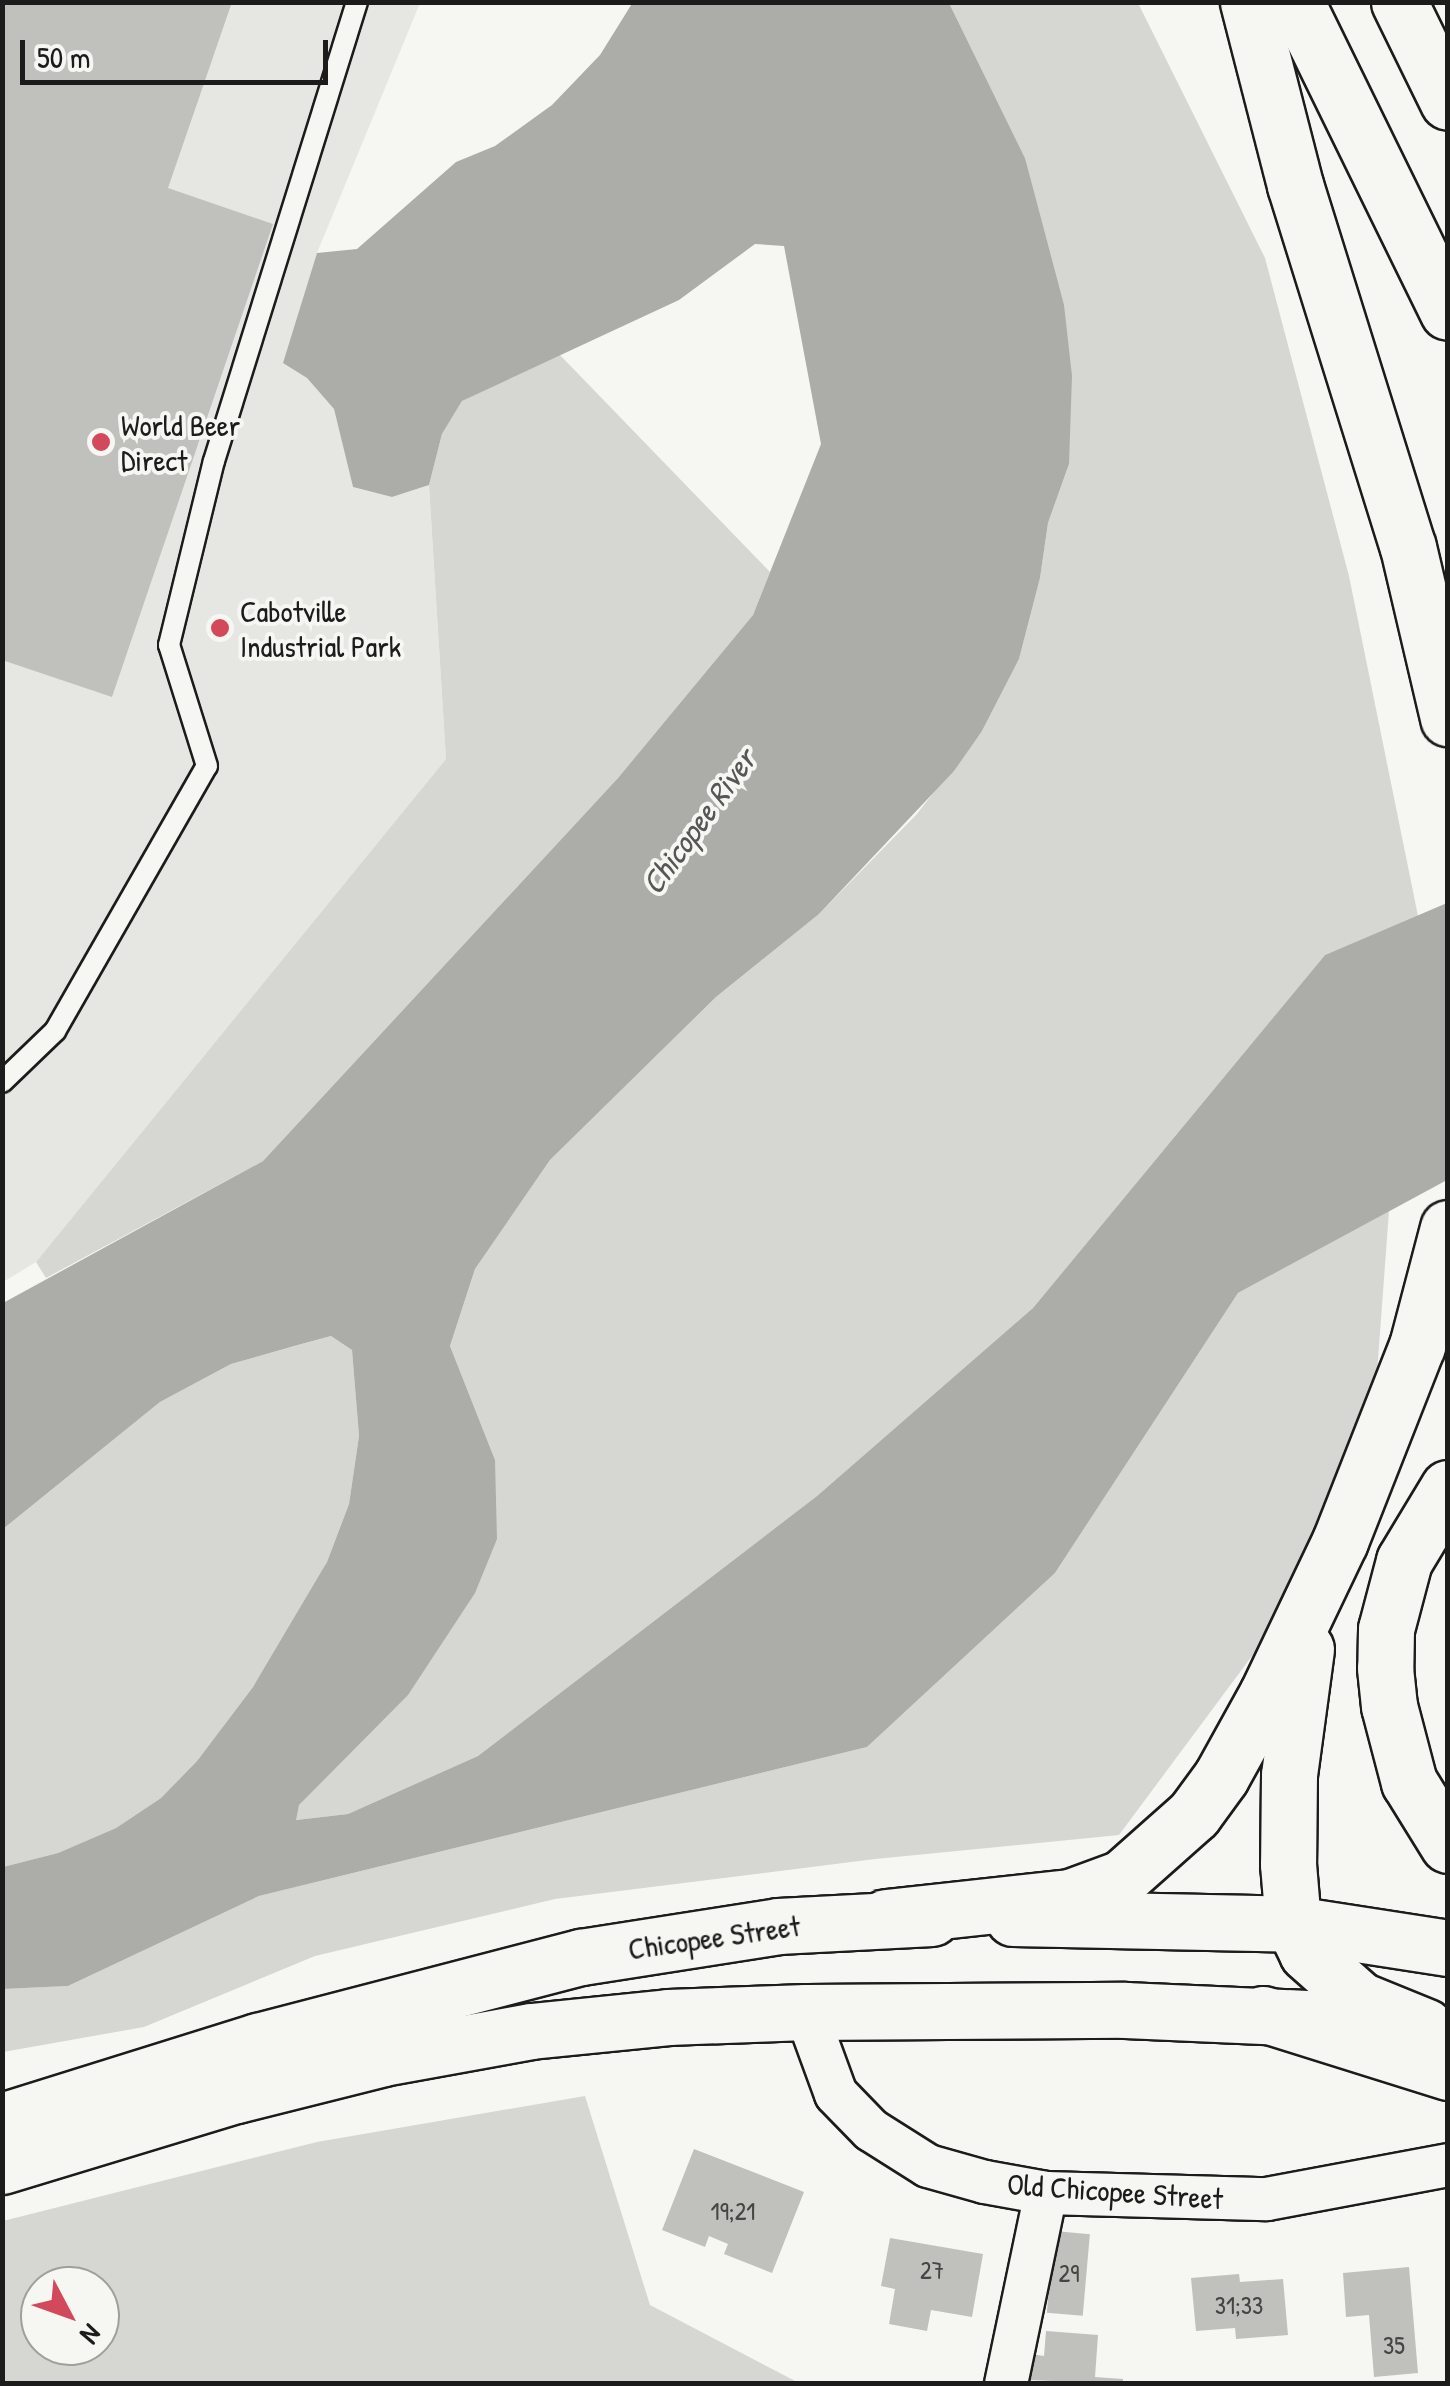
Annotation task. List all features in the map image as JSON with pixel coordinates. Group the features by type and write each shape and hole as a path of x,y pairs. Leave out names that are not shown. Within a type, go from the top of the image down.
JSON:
{"main road":[{"path":"1248,2 1295,185 1408,547 1448,718"},
{"path":"1296,2 1448,312"},
{"path":"1400,2 1448,102"},
{"path":"1417,2 1448,56"},
{"path":"886,1917 1070,1897 1122,1878 1171,1838 1221,1777 1313,1602 1417,1346 1448,1228"},
{"path":"1448,1488 1404,1561 1386,1629 1385,1668 1396,1744 1409,1782 1448,1844"},
{"path":"1313,1602 1289,1775 1288,1864 1293,1924 1307,1952 1360,2000 1440,2042"},
{"name":"Chicopee Street","path":"2,2121 258,2041 581,1957 690,1936 886,1917 1293,1924 1448,1948"},
{"path":"2,2166 236,2095 383,2058 531,2030 668,2017 806,2012 1263,2014 1440,2042"}],"street":[{"name":"Old Chicopee Street","path":"806,2012 836,2094 872,2130 928,2166 1046,2193 1267,2199 1448,2165"},
{"path":"1006,2384 1046,2193"}],"lane":[{"path":"2,1082 55,1031 207,766 169,645 214,461 357,2"}],"shaded area":[{"name":"Cabotville Industrial Park","path":"3,3 420,3 317,253 284,363 307,378 334,409 353,487 392,497 429,485 446,759 36,1262 3,1282"},
{"path":"949,3 1138,3 1265,258 1349,576 1418,916 1325,955 1033,1308 817,1496 478,1756 348,1814 295,1820 299,1805 495,1460 450,1346 475,1269 550,1160 716,997 819,914 916,815 982,731 1019,659 1040,578 1048,523 1069,464 1038,217 1025,158"},
{"path":"558,353 770,572 753,615 618,778 263,1161 46,1278 36,1262 446,759 429,485 442,434 462,401"},
{"path":"1389,1211 1377,1373 1275,1625 1119,1835 875,1859 555,1899 315,1956 144,2027 3,2052 2,1989 68,1986 259,1896 867,1747 1055,1573 1238,1293"},
{"path":"331,1336 352,1350 359,1436 349,1504 327,1562 295,1621 253,1687 197,1761 161,1798 116,1828 58,1853 3,1867 3,1529 160,1402 231,1364"},
{"path":"585,2096 650,2305 799,2383 3,2383 3,2221 317,2142"}],"water":[{"name":"Chicopee River","path":"633,2 949,3 1025,158 1064,305 1072,376 1069,464 1048,523 1040,578 1019,659 982,731 954,771 819,914 716,997 550,1160 475,1269 450,1346 495,1460 497,1539 475,1593 408,1695 299,1805 296,1820 348,1814 478,1756 817,1496 1033,1308 1325,955 1447,903 1447,1180 1238,1293 1055,1573 867,1747 259,1896 68,1986 3,1989 3,1867 58,1853 116,1828 161,1798 197,1761 253,1687 327,1562 349,1504 359,1436 352,1350 331,1336 231,1364 160,1402 3,1529 3,1303 263,1161 618,778 753,615 821,444 784,246 755,244 679,300 462,401 442,434 429,485 392,497 353,487 334,409 307,378 283,363 317,253 357,249 456,162 495,146 552,105 600,55"}],"building":[{"name":"World Beer Direct","path":"2,2 232,2 168,188 273,224 112,697 2,660"},
{"path":"694,2149 804,2192 772,2273 724,2254 728,2244 709,2236 705,2247 662,2230"},
{"path":"1054,2231 1090,2234 1083,2316 1047,2313"},
{"path":"890,2238 983,2254 972,2317 931,2310 927,2331 889,2324 895,2289 881,2286"},
{"path":"1409,2267 1418,2373 1374,2377 1369,2315 1346,2317 1343,2273"},
{"path":"1239,2274 1240,2282 1283,2279 1288,2335 1236,2339 1235,2328 1196,2331 1191,2278"},
{"path":"1046,2331 1098,2335 1095,2377 1123,2379 1123,2384 1029,2380 1031,2354 1044,2356"}],"place":[{"name":"World Beer Direct","path":"101,442"},
{"name":"Cabotville Industrial Park","path":"220,628"}]}
